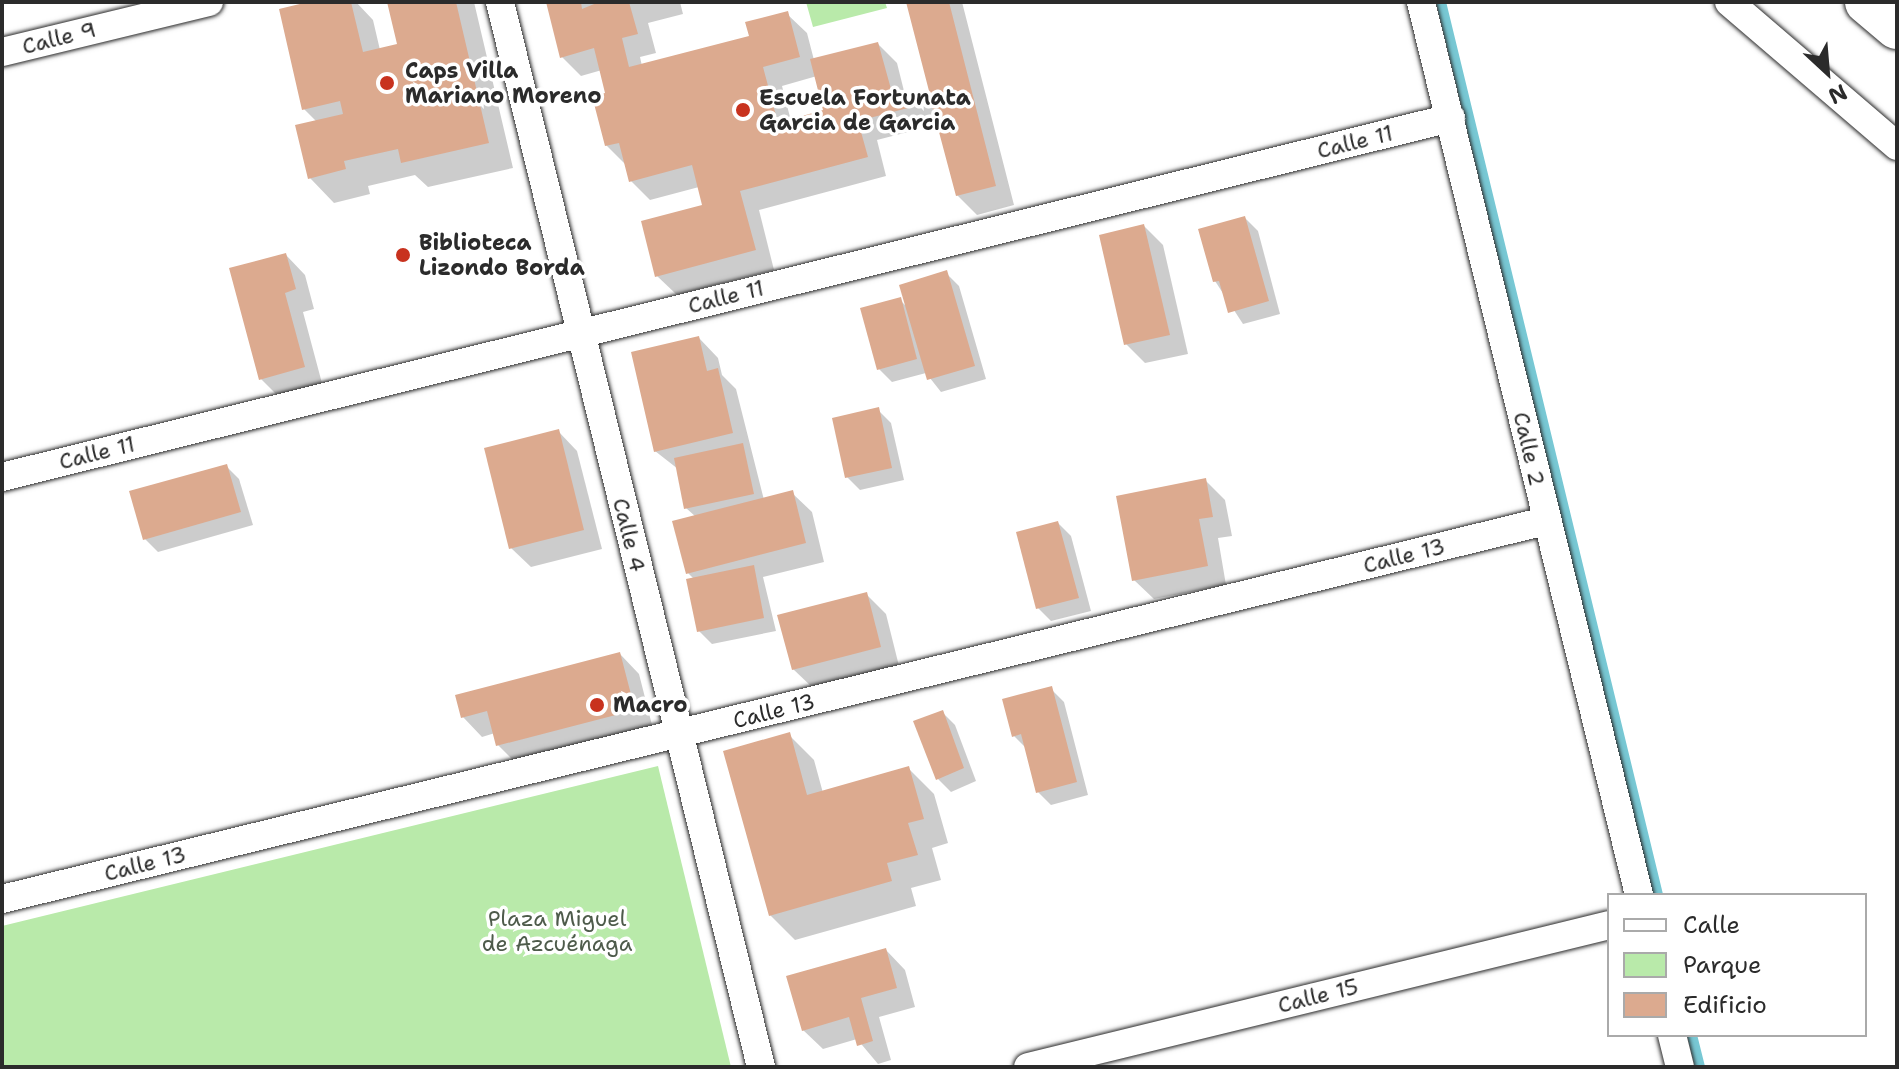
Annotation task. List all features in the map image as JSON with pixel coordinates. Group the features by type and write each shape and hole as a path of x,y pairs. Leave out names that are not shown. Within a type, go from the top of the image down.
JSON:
{"highway":[{"path":"1867,2 1897,27"}],"street":[{"name":"Calle 9","path":"2,52 209,2"},
{"name":"Calle 4","path":"500,2 761,1067"},
{"name":"Calle 2","path":"1421,2 1639,893"},
{"path":"1729,2 1897,146"},
{"name":"Calle 11","path":"2,477 1451,118"},
{"name":"Calle 13","path":"2,899 1546,521"},
{"name":"Calle 15","path":"1028,1067 1607,925"},
{"path":"1672,1037 1680,1067"}],"green space":[{"path":"806,2 885,2 887,8 813,27"},
{"name":"Plaza Miguel de Azcuénaga","path":"658,766 731,1067 2,1067 2,926"}],"building":[{"path":"308,2 351,2 363,52 397,44 387,2 456,2 489,143 401,163 398,149 344,161 346,169 308,179 295,125 343,114 340,101 302,110 279,9"},
{"path":"546,2 581,2 582,9 599,2 629,2 638,34 622,38 629,67 749,36 745,22 788,11 800,57 763,67 778,123 823,110 810,59 878,42 894,100 929,91 906,2 949,2 996,186 956,196 931,102 858,121 868,157 740,191 756,250 655,277 641,221 702,205 692,165 629,182 619,143 605,146 592,96 605,93 594,48 560,58"},
{"path":"1245,216 1269,301 1228,313 1219,281 1213,282 1198,229"},
{"path":"1144,224 1170,335 1124,345 1099,235"},
{"path":"286,253 296,289 285,293 305,367 259,380 229,268"},
{"path":"947,270 975,366 927,380 899,285"},
{"path":"901,297 917,359 877,370 860,308"},
{"path":"699,336 707,371 718,368 733,433 654,452 631,352"},
{"path":"879,407 892,468 845,478 832,418"},
{"path":"559,429 584,530 509,549 484,448"},
{"path":"743,443 754,494 684,509 674,458"},
{"path":"227,464 241,512 143,540 129,491"},
{"path":"1206,478 1213,517 1199,519 1208,566 1132,581 1116,496"},
{"path":"793,490 806,543 686,574 672,521"},
{"path":"1058,521 1079,598 1036,609 1016,532"},
{"path":"754,565 764,618 697,632 686,579"},
{"path":"867,592 881,647 792,670 777,615"},
{"path":"620,652 635,710 496,746 487,711 461,718 455,695"},
{"path":"1052,686 1077,782 1036,793 1021,734 1012,737 1002,699"},
{"path":"943,710 964,768 936,780 913,721"},
{"path":"790,732 807,795 909,766 924,819 908,823 918,855 887,863 892,881 769,916 723,751"},
{"path":"886,948 897,988 861,998 873,1041 857,1046 849,1017 802,1031 786,976"}],"waterway":[{"path":"1441,2 1658,893"},
{"path":"1692,1037 1700,1067"}],"place":[{"name":"Caps Villa Mariano Moreno","path":"387,83"},
{"name":"Escuela Fortunata Garcia de Garcia","path":"743,110"},
{"name":"Biblioteca Lizondo Borda","path":"403,255"},
{"name":"Macro","path":"597,705"}]}
